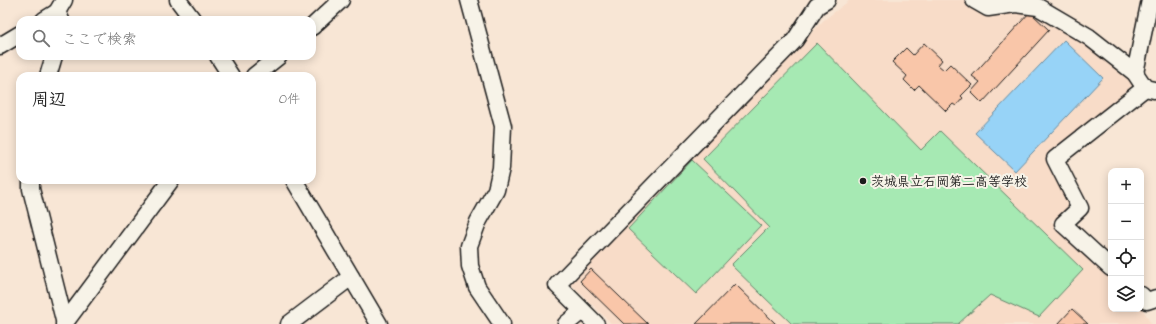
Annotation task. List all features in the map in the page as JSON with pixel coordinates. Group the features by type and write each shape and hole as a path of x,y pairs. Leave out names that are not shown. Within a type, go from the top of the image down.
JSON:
{"street":[{"path":"178,0 190,16"},
{"path":"316,23 341,0"},
{"path":"469,0 503,126 501,168 496,190 478,222 469,246 470,266 477,287 502,324"},
{"path":"596,324 557,285 795,40 818,6 827,0"},
{"path":"974,0 988,8 1015,4 1038,7 1089,37 1135,73 1151,89 1055,159 1080,208 1063,224 1108,265"},
{"path":"1135,73 1150,0"},
{"path":"0,46 16,36"},
{"path":"49,72 53,60"},
{"path":"221,60 228,72"},
{"path":"259,72 274,60"},
{"path":"31,184 65,324"},
{"path":"65,324 168,184"},
{"path":"296,184 379,324"},
{"path":"289,324 351,277"},
{"path":"1144,298 1147,301 1156,298"},
{"path":"566,324 582,311"}],"shaded area":[{"name":"茨城県立石岡第二高等学校","path":"850,0 968,0 1036,11 1086,40 1122,71 1136,87 1050,159 1072,208 1051,221 1108,275 1108,312 1144,311 1151,324 612,324 567,280 824,20"}],"green space":[{"path":"817,43 921,150 940,131 1083,270 1039,317 990,295 958,324 792,324 731,265 769,227 703,159"},
{"path":"692,160 761,225 696,294 628,229"}],"water":[{"path":"1064,40 1103,78 1015,171 975,133"}],"building":[{"path":"1030,12 1049,30 982,103 971,92 980,82 972,76"},
{"path":"924,43 942,60 938,65 944,70 950,64 972,85 961,96 963,98 956,106 953,104 946,111 919,85 914,90 904,80 907,76 892,62 906,48 913,55"},
{"path":"591,269 648,324 624,324 580,281"},
{"path":"735,284 776,324 696,324"},
{"path":"1072,309 1088,324 1058,324"}],"place":[{"name":"茨城県立石岡第二高等学校","path":"863,181"}]}
